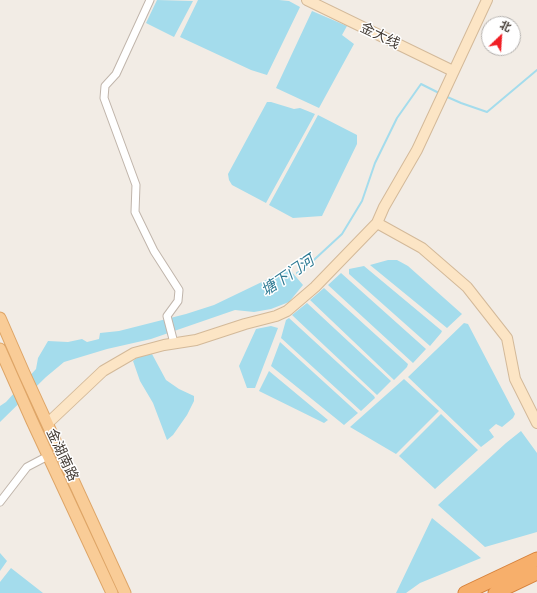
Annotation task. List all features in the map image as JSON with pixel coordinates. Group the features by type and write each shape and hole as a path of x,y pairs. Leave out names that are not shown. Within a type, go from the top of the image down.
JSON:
{"highway":[{"path":"465,593 537,559"},
{"path":"495,593 537,574"}],"main road":[{"name":"金湖南路","path":"0,318 125,593"},
{"name":"金湖南路","path":"0,349 30,418 112,593"}],"street":[{"path":"150,0 116,74 105,86 104,98 136,185 135,212 154,251 179,290 178,301 167,316 173,343"},
{"name":"金大线","path":"307,0 453,71"},
{"path":"48,423 103,371 134,353 173,343 196,340 245,324 276,316 287,311 315,287 377,223 384,207 417,150 487,0"},
{"path":"377,223 422,248 467,287 507,338 515,379 537,422"},
{"path":"0,502 27,467 48,456"}],"water":[{"path":"157,0 193,1 174,37 146,23"},
{"path":"198,0 279,0 289,1 300,7 267,75 251,70 180,37"},
{"path":"312,11 347,26 342,35 354,44 319,108 276,88"},
{"path":"267,102 294,109 300,108 315,114 266,203 232,185 228,174"},
{"path":"318,115 357,135 357,144 322,216 293,218 269,205"},
{"path":"388,260 397,260 408,266 462,314 447,328 370,265"},
{"path":"364,266 442,331 430,346 349,274 349,269"},
{"path":"282,271 291,271 303,285 289,302 271,309 254,312 235,310 151,339 107,349 64,362 46,377 0,422 0,406 6,402 36,369 38,358 48,341 68,342 82,339 87,342 99,339 100,333 119,331 186,314 214,305"},
{"path":"341,273 426,349 413,363 328,285"},
{"path":"324,288 408,364 407,367 394,380 310,300"},
{"path":"307,303 391,381 377,395 292,315"},
{"path":"289,318 374,396 375,398 361,411 281,338 286,320"},
{"path":"464,323 468,324 515,414 513,418 502,427 496,424 489,430 494,437 481,447 408,377"},
{"path":"271,326 278,328 255,388 247,388 239,366 256,329"},
{"path":"280,342 358,413 344,425 271,366"},
{"path":"152,354 166,380 179,389 194,396 194,401 187,415 173,435 167,440 153,403 140,381 133,361 138,357"},
{"path":"269,371 328,420 324,423 259,391"},
{"path":"404,379 439,411 396,454 350,427"},
{"path":"441,414 478,450 435,489 399,456"},
{"path":"521,431 537,453 537,532 485,547 438,505"},
{"path":"432,518 481,558 420,583 406,593 396,593"},
{"path":"0,553 7,561 0,571"},
{"path":"11,568 43,593 0,593 0,582"}],"waterway":[{"name":"塘下门河","path":"445,96 487,112 537,70"},
{"name":"塘下门河","path":"297,273 303,270 342,234 362,201 375,163 397,118 421,84 439,93"}]}
